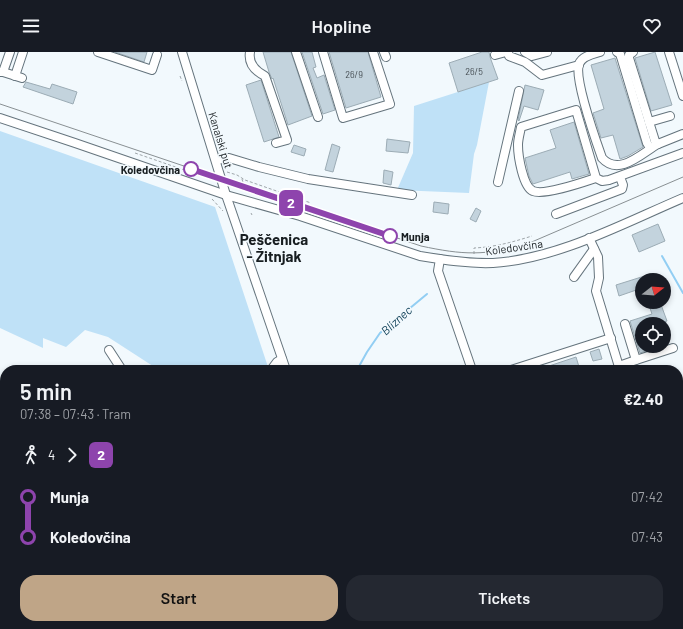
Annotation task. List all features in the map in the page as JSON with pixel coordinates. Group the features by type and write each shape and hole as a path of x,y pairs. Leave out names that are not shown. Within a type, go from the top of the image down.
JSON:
{"street":[{"path":"10,52 2,72 18,77 23,52"},
{"path":"98,52 152,70 157,55"},
{"name":"Kanalski put","path":"182,52 226,194 284,365"},
{"path":"250,52 249,57 253,67 257,72 265,76 287,140 276,143"},
{"path":"296,52 318,117"},
{"path":"323,52 343,118 390,104 373,52"},
{"path":"495,55 507,52 509,56 525,62 542,75 579,65"},
{"path":"525,52 532,56 547,52"},
{"path":"600,52 583,59 579,65 579,72 585,104 602,158 607,164 616,166 632,161 654,146 683,134"},
{"path":"617,52 620,54 622,60 647,143 654,146"},
{"path":"633,52 629,55 629,58 655,141 654,146"},
{"path":"669,52 683,96"},
{"path":"498,182 519,91"},
{"path":"511,127 521,127 576,110 596,178"},
{"path":"649,122 670,116"},
{"name":"Koledovčina","path":"0,118 226,194 300,216 420,256 440,259 493,263 545,254 589,238 683,198"},
{"path":"521,127 518,144 520,162 527,187 534,192 546,192 596,178 602,181 620,177 683,153"},
{"path":"216,160 229,158 308,179 412,195"},
{"path":"556,214 622,189 623,185 620,177"},
{"path":"589,238 598,257 599,278 596,291 619,365"},
{"path":"574,276 594,249"},
{"path":"440,259 438,271 470,365"},
{"path":"625,324 636,360"},
{"path":"527,365 611,338"},
{"path":"626,365 636,360 674,348"},
{"path":"109,350 119,365"},
{"path":"275,365 282,359"}],"path":[{"path":"135,153 193,173"},
{"path":"225,172 311,203"},
{"path":"242,179 246,193"},
{"path":"474,259 474,248 490,247 532,236"}],"shaded area":[{"path":"489,82 474,154 469,193 397,190 413,153 414,106"},
{"path":"0,131 215,207 267,365 151,365 108,337 85,330 66,347 43,338 43,348 0,328"}],"building":[{"path":"115,52 147,52 144,62"},
{"path":"263,52 291,52 312,116 288,125"},
{"path":"302,52 312,52 316,67 313,68 317,78 324,75 335,110 323,114"},
{"path":"329,52 368,52 381,97 346,108"},
{"path":"482,52 489,52 498,79 458,92 449,63"},
{"path":"655,52 672,105 651,111 635,58"},
{"path":"615,58 643,147 620,159 613,135 601,138 593,113 604,109 591,65"},
{"path":"261,80 279,137 264,142 246,85"},
{"path":"26,82 50,89 52,84 77,92 73,104 23,87"},
{"path":"525,85 544,90 538,110 524,106 519,121 518,120"},
{"path":"574,122 589,174 572,179 570,172 533,184 529,176 525,158 556,148 550,130"},
{"path":"387,139 410,142 408,153 386,151"},
{"path":"332,144 340,147 333,172 325,170"},
{"path":"294,145 306,149 304,156 291,152"},
{"path":"384,170 393,172 391,185 383,183"},
{"path":"434,202 449,204 448,214 433,212"},
{"path":"476,208 481,211 476,222 470,219"},
{"path":"658,224 665,241 639,252 632,235"},
{"path":"635,279 635,290 619,296 616,285"},
{"path":"650,309 663,309 666,317 643,317 652,314"},
{"path":"635,319 635,337 630,321"},
{"path":"599,349 602,359 593,361 590,352"},
{"path":"576,357 578,365 552,365"}],"waterway":[{"path":"662,256 683,293"},
{"name":"Bliznec","path":"360,365 380,333 427,294"}],"tram line":[{"path":"0,104 421,246 449,251 474,253 499,251 527,244 683,177"},
{"name":"2","path":"191,169 390,236"}],"place":[{"name":"Koledovčina","path":"191,169"},
{"name":"Munja","path":"390,236"}],"district":[{"name":"Peščenica - Žitnjak","path":"274,248"}]}
